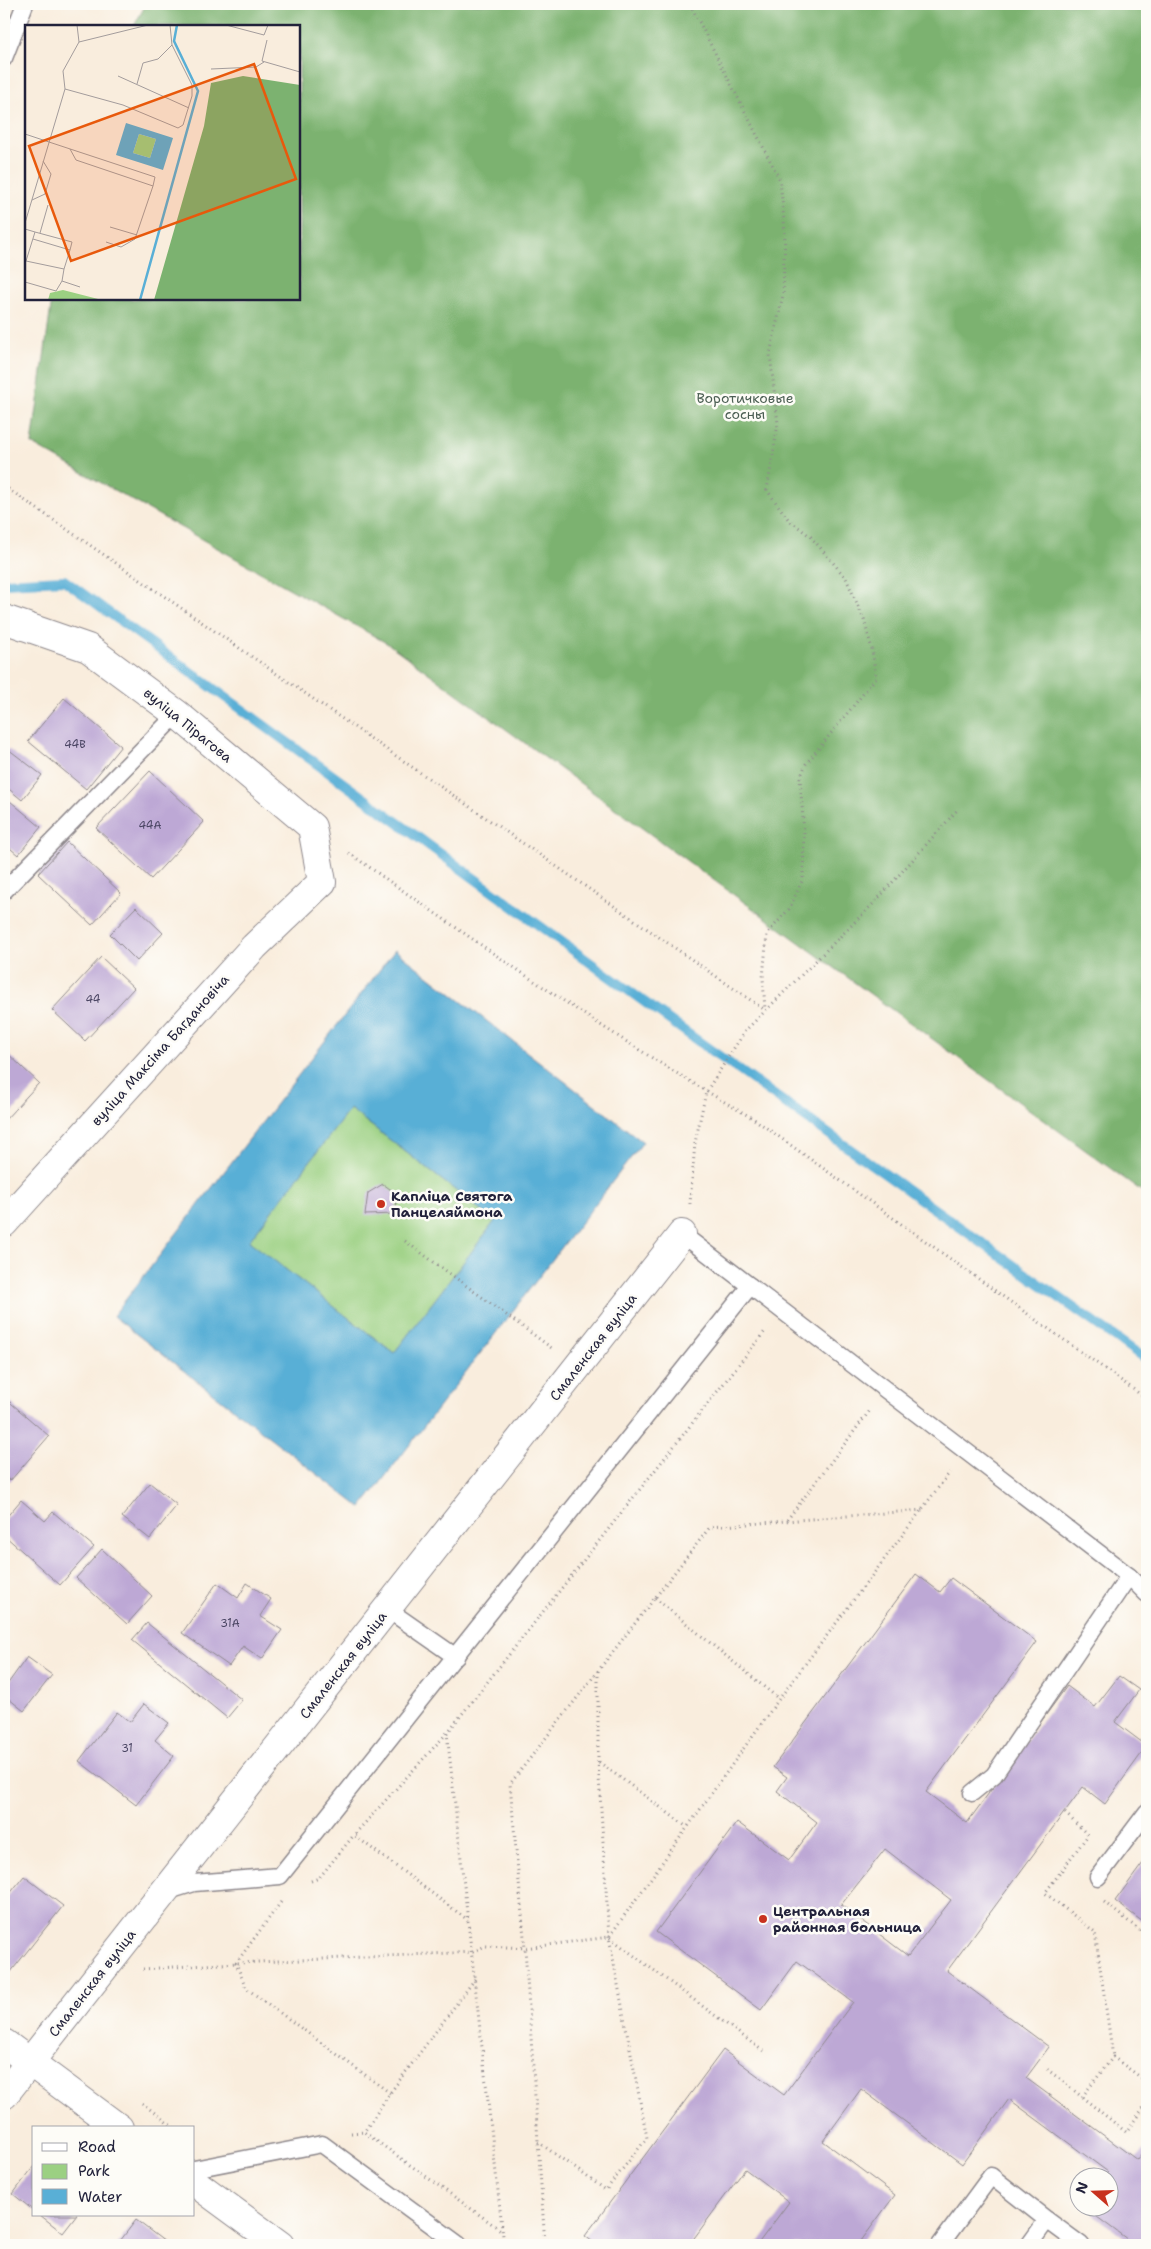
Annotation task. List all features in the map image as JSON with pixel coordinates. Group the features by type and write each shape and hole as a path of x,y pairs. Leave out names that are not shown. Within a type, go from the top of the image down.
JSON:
{"street":[{"name":"вуліца Пірагова","path":"4,619 88,648 177,714 312,827"},
{"name":"вуліца Максіма Багдановіча","path":"4,1223 254,947 322,882 312,827"},
{"name":"Смаленская вуліца","path":"4,2095 682,1234"},
{"path":"4,2043 116,2126"},
{"path":"195,2183 280,2245"}],"lane":[{"path":"4,58 26,4"},
{"path":"4,891 177,714"},
{"path":"682,1234 1130,1576 1147,1594"},
{"path":"163,1893 194,1883 280,1876 750,1286"},
{"path":"972,1793 994,1775 1130,1576"},
{"path":"387,1609 456,1657"},
{"path":"1098,1878 1147,1812"},
{"path":"195,2169 322,2144 459,2245"},
{"path":"940,2245 991,2176 1081,2245"},
{"path":"1029,2245 1047,2220"}],"path":[{"path":"690,4 780,180 785,231 783,295 770,354 778,424 766,490 788,520 811,537 846,578 864,620 876,664 876,678 806,764 800,778 804,834 803,879 789,909 767,934 763,978 765,1010"},
{"path":"4,486 765,1010"},
{"path":"682,1234 689,1213 695,1143 706,1092 745,1031 874,904 959,808"},
{"path":"312,827 536,983 706,1092 754,1119 1147,1399"},
{"path":"406,1241 526,1328"},
{"path":"302,1884 319,1878 354,1835 447,1733 768,1328"},
{"path":"787,1521 872,1407"},
{"path":"609,1937 779,1700 924,1510 958,1461 960,1446"},
{"path":"545,2245 525,1948 510,1784 710,1527 924,1510"},
{"path":"655,1598 779,1700"},
{"path":"538,2142 606,2190 647,2138 609,1937 598,1762 598,1671"},
{"path":"447,1733 473,1952 504,2245"},
{"path":"598,1762 687,1827"},
{"path":"1065,1813 1088,1835 1045,1893 1095,1932 1113,2057 1147,2082"},
{"path":"354,1835 468,1921"},
{"path":"1098,1878 1104,1903 1147,1936"},
{"path":"236,1963 282,1902"},
{"path":"138,1970 236,1963 473,1952 485,1946 525,1948 609,1937 763,2051"},
{"path":"236,1963 246,1988 390,2093"},
{"path":"475,1978 390,2093 364,2132 502,2231"},
{"path":"1082,2097 1113,2057"},
{"path":"1047,2068 1126,2132 1147,2103"},
{"path":"135,2098 171,2126"}],"green space":[{"name":"Воротичковые сосны","path":"146,4 1147,4 1147,1195 390,645 32,444 52,300 300,300 300,25 135,25"},
{"path":"350,1109 495,1221 394,1353 249,1241"}],"water":[{"path":"395,950 643,1142 361,1508 113,1316","holes":["350,1109 495,1221 394,1353 249,1241"]}],"building":[{"path":"64,698 121,746 86,789 28,741"},
{"path":"8,749 42,775 22,800 4,785 4,754"},
{"path":"150,771 204,822 151,879 96,828"},
{"path":"4,796 41,827 18,855 4,843"},
{"path":"67,842 121,893 92,925 38,874"},
{"path":"136,907 163,933 137,961 110,934"},
{"path":"101,957 134,988 85,1041 52,1010"},
{"path":"4,1050 39,1083 4,1121"},
{"name":"Капліца Святога Панцеляймона","path":"383,1184 397,1194 396,1214 365,1215 368,1193"},
{"path":"4,1397 49,1436 10,1481 4,1475"},
{"path":"150,1483 177,1505 150,1539 122,1517"},
{"path":"21,1500 45,1521 53,1512 94,1547 60,1585 4,1535 4,1520"},
{"path":"102,1549 152,1596 127,1624 76,1578"},
{"name":"Центральная районная больница","path":"916,1574 940,1592 951,1578 1037,1642 926,1792 967,1823 1067,1686 1095,1707 1119,1676 1139,1690 1115,1722 1147,1746 1105,1804 1083,1787 947,1971 1049,2047 1026,2078 1137,2160 1147,2146 1147,2245 1135,2245 1096,2216 1118,2216 1118,2166 1100,2166 1009,2099 962,2164 861,2089 823,2141 895,2195 858,2245 757,2245 789,2202 745,2169 689,2245 597,2245 585,2236 723,2050 784,2095 853,2002 797,1961 761,2010 656,1932 737,1822 789,1860 817,1822 777,1791 787,1777 773,1767","holes":["885,1849 951,1900 908,1956 841,1905"]},
{"path":"217,1583 238,1598 247,1583 271,1599 260,1616 282,1630 262,1659 243,1646 229,1666 182,1633"},
{"path":"147,1623 242,1700 227,1718 132,1640"},
{"path":"27,1657 52,1675 24,1711 4,1695 4,1689"},
{"path":"144,1704 169,1723 155,1740 174,1756 136,1805 79,1761 117,1712 130,1722"},
{"path":"1143,1863 1147,1866 1147,1925 1115,1901"},
{"path":"24,1876 63,1906 6,1978 4,1976 4,1901"},
{"path":"32,2169 32,2209 13,2194"},
{"path":"41,2216 76,2216 63,2233"},
{"path":"136,2220 169,2245 117,2245"}],"waterway":[{"path":"4,583 64,580 698,1041 1147,1360"}],"place":[{"name":"Капліца Святога Панцеляймона","path":"381,1204"},
{"name":"Центральная районная больница","path":"763,1919"}]}
